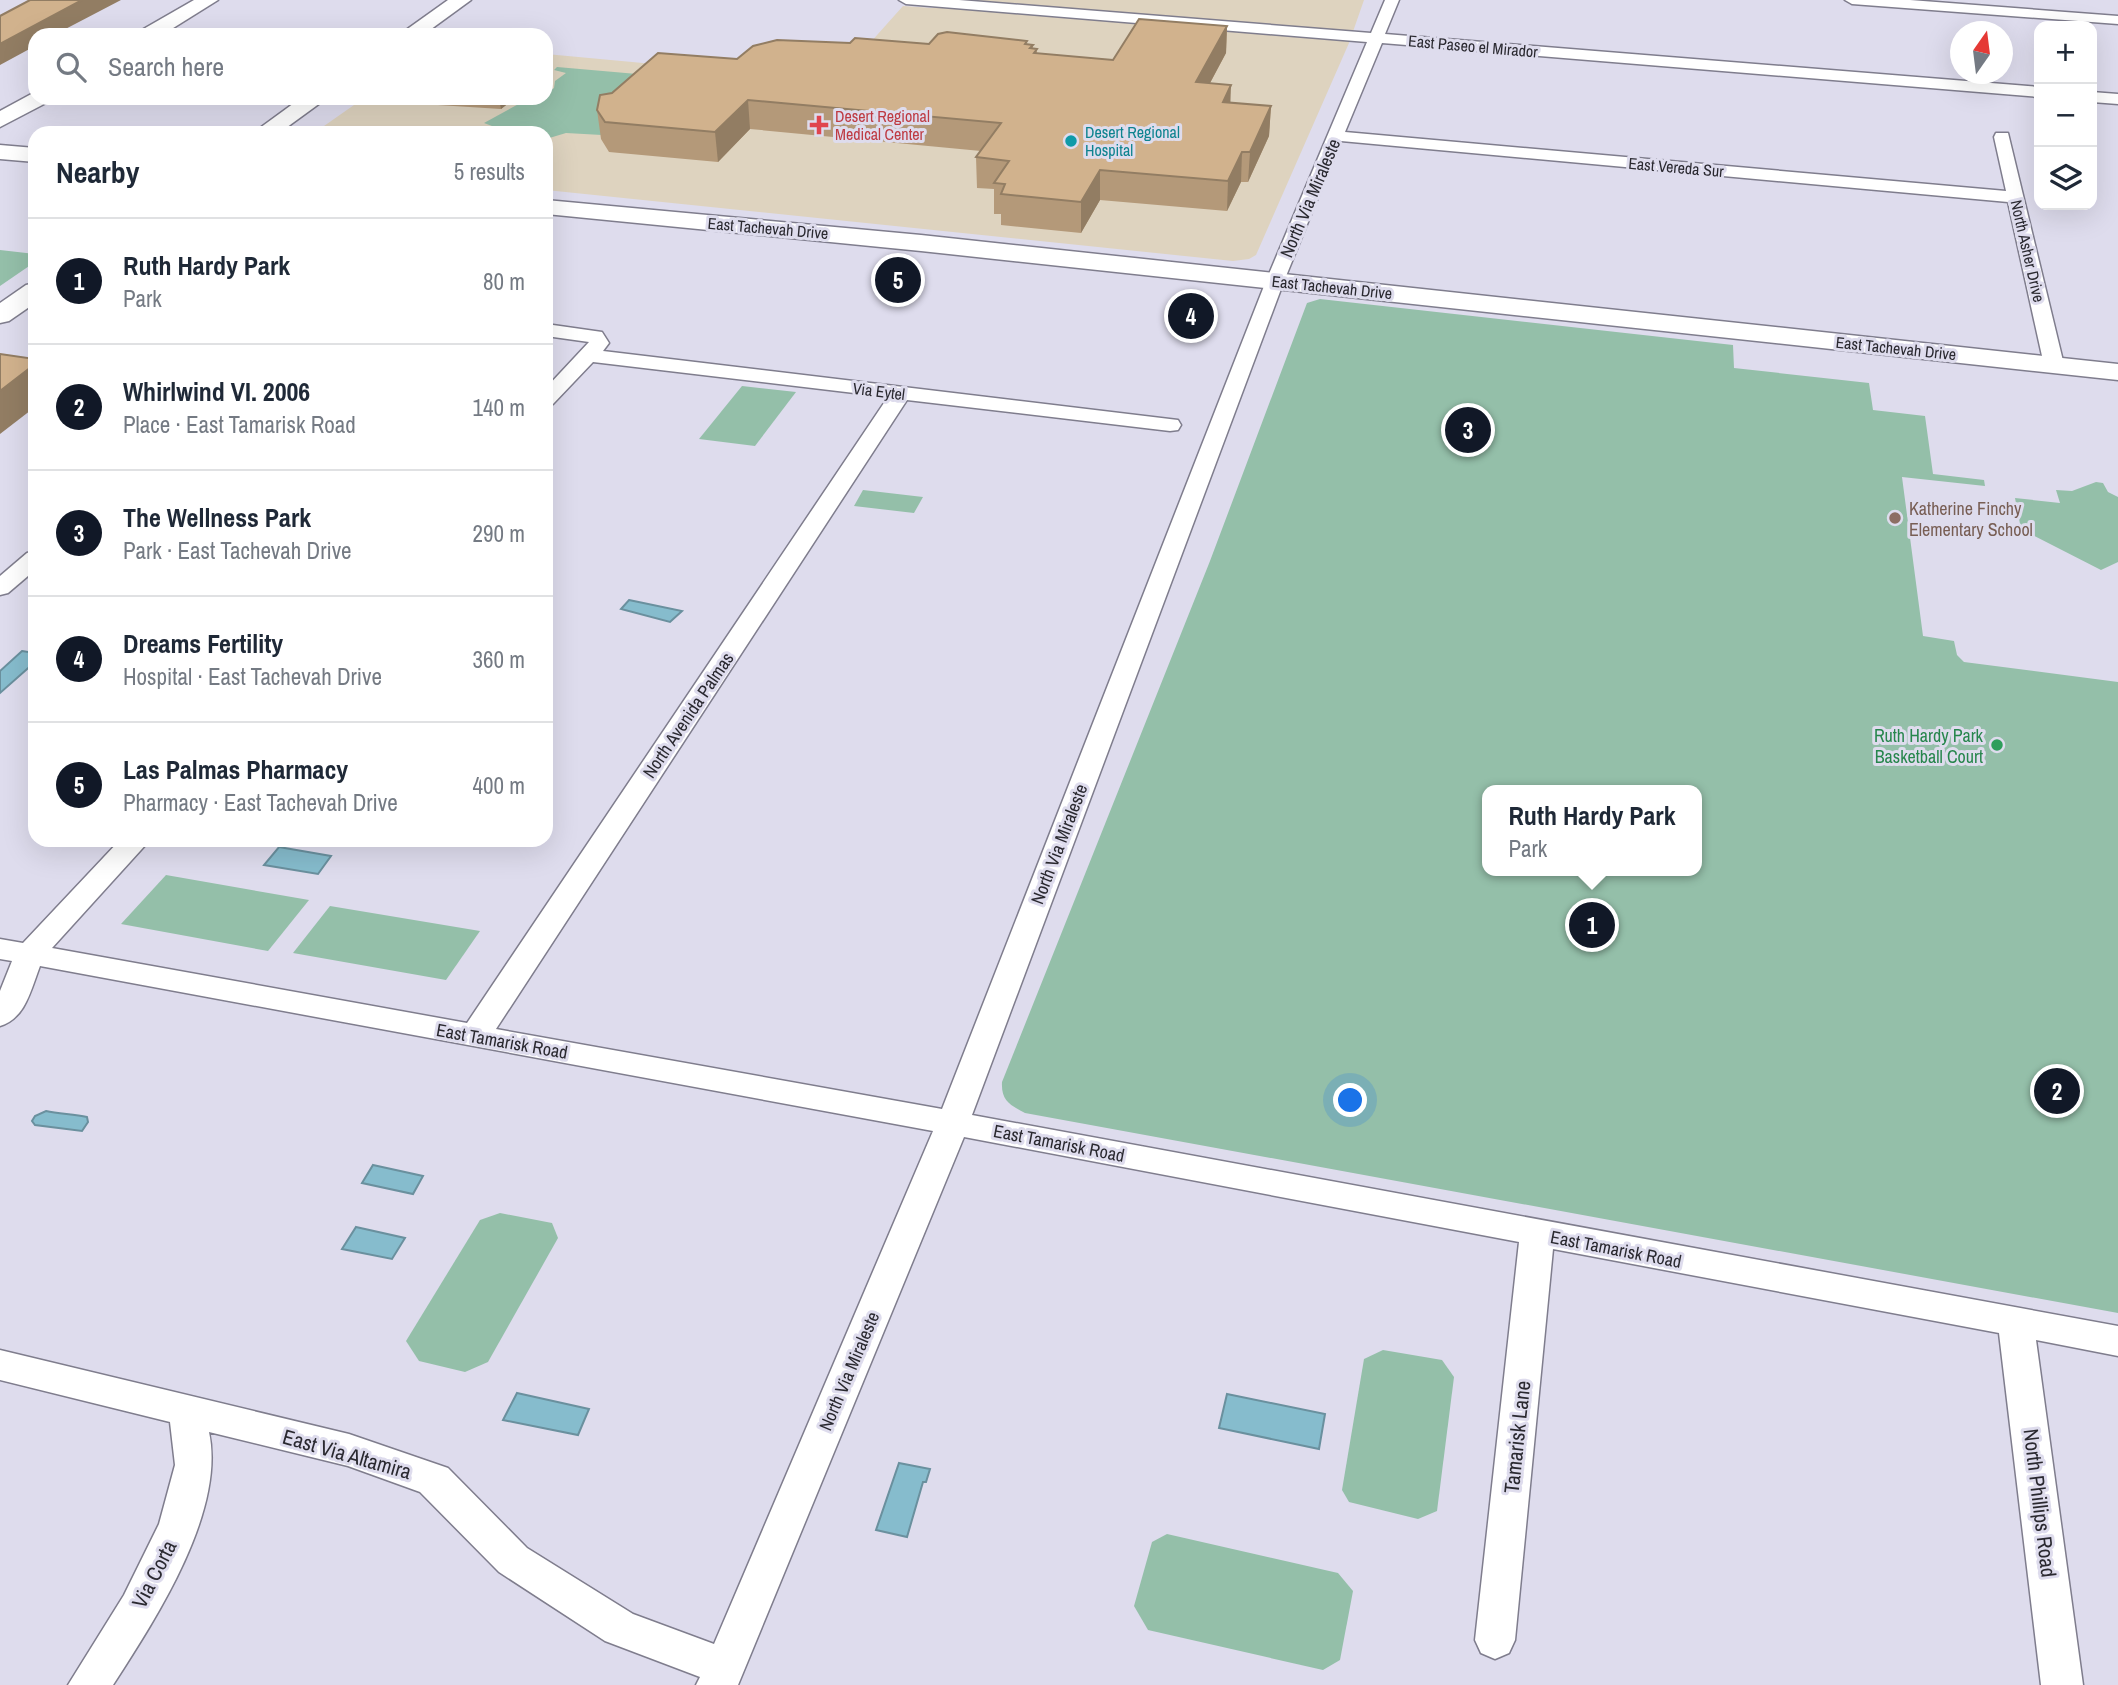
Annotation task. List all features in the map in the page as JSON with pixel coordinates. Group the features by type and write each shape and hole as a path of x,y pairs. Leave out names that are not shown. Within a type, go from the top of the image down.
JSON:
{"street":[{"path":"159,28 208,0"},
{"path":"419,28 461,0"},
{"name":"East Paseo el Mirador","path":"906,0 2034,92"},
{"name":"North Via Miraleste","path":"721,1676 953,1123 1275,281 1392,0"},
{"path":"1852,0 2118,20"},
{"path":"2097,97 2118,99"},
{"path":"0,120 28,104"},
{"path":"274,126 306,105"},
{"name":"East Vereda Sur","path":"1337,136 2015,197"},
{"name":"North Asher Drive","path":"2002,137 2054,365"},
{"path":"0,152 28,154"},
{"name":"East Tachevah Drive","path":"553,208 793,230 2118,372"},
{"path":"0,315 28,296"},
{"path":"553,331 595,336 599,343 553,392"},
{"name":"Via Eytel","path":"588,355 1170,425"},
{"name":"North Avenida Palmas","path":"475,1036 901,393"},
{"path":"0,588 28,564"},
{"path":"0,1015 10,1004 15,952 128,847"},
{"name":"East Tamarisk Road","path":"15,952 953,1123 2118,1341"},
{"name":"Tamarisk Lane","path":"1495,1640 1537,1234"},
{"name":"North Phillips Road","path":"2016,1322 2062,1685"},
{"name":"East Via Altamira","path":"0,1365 349,1450 434,1480 513,1560 619,1628 721,1676"},
{"name":"Via Corta","path":"89,1685 118,1643 172,1544 194,1462 187,1412"}],"shaded area":[{"name":"Desert Regional Medical Center","path":"940,0 1364,0 1349,43 1256,255 1249,259 1233,261 553,191 553,126 324,126 354,105 553,105 553,55 686,67 869,44 903,6 933,8"}],"green space":[{"path":"557,67 637,74 602,135 566,133 553,137 553,126 492,126 484,123 517,105 553,105 555,81 566,73 554,70"},
{"path":"0,250 28,253 28,267 0,286"},
{"path":"1320,299 1733,345 1734,368 1869,383 1873,410 1925,416 1933,474 1984,480 1985,486 1902,477 1923,636 1954,641 1957,655 1964,662 2118,682 2118,1313 1025,1113 1007,1102 1002,1082 1210,561 1307,303"},
{"path":"742,386 796,392 755,446 699,439"},
{"path":"2096,482 2103,483 2108,492 2118,497 2118,562 2101,570 2021,529 2015,498 2060,503 2056,490 2072,491"},
{"path":"863,490 923,497 914,513 854,506"},
{"path":"166,875 309,900 268,951 121,924"},
{"path":"330,906 480,931 446,980 293,953"},
{"path":"500,1213 552,1223 558,1238 488,1362 465,1372 419,1361 406,1341 480,1220"},
{"path":"1383,1350 1442,1360 1454,1377 1437,1511 1418,1519 1349,1502 1342,1490 1364,1359"},
{"path":"1167,1534 1338,1573 1353,1591 1340,1660 1323,1670 1148,1630 1134,1606 1152,1542"}],"water":[{"path":"629,600 682,611 670,622 621,609"},
{"path":"22,651 28,652 28,668 0,693 0,671"},
{"path":"279,847 331,856 318,874 264,865"},
{"path":"46,1111 87,1117 88,1122 82,1131 35,1125 32,1121 35,1116"},
{"path":"373,1165 423,1176 413,1194 362,1183"},
{"path":"356,1227 405,1238 392,1259 342,1249"},
{"path":"517,1393 589,1409 578,1435 503,1420"},
{"path":"1227,1394 1325,1414 1319,1449 1219,1428"},
{"path":"899,1463 930,1469 926,1482 923,1482 907,1537 876,1530"}],"building":[{"path":"30,0 82,0 0,44 0,16"},
{"name":"Desert Regional Hospital","path":"1139,19 1227,26 1196,82 1231,85 1223,102 1271,106 1250,152 1242,152 1228,181 1100,170 1081,202 1001,194 1005,184 994,183 1009,161 976,157 1001,123 748,100 715,132 605,122 597,110 600,95 612,93 658,53 737,59 753,46 777,40 850,43 855,38 929,44 938,34 947,32 1027,41 1025,44 1033,45 1030,48 1037,49 1034,53 1113,60"},
{"path":"0,354 28,358 28,369 0,391"}],"place":[{"name":"Desert Regional Medical Center","path":"819,125"},
{"name":"Desert Regional Hospital","path":"1071,141"},
{"name":"Las Palmas Pharmacy","path":"898,280"},
{"name":"Dreams Fertility","path":"1191,316"},
{"name":"The Wellness Park","path":"1468,430"},
{"name":"Katherine Finchy Elementary School","path":"1895,518"},
{"name":"Ruth Hardy Park Basketball Court","path":"1997,745"},
{"name":"Ruth Hardy Park","path":"1592,925"},
{"name":"Whirlwind VI. 2006","path":"2057,1091"}]}
